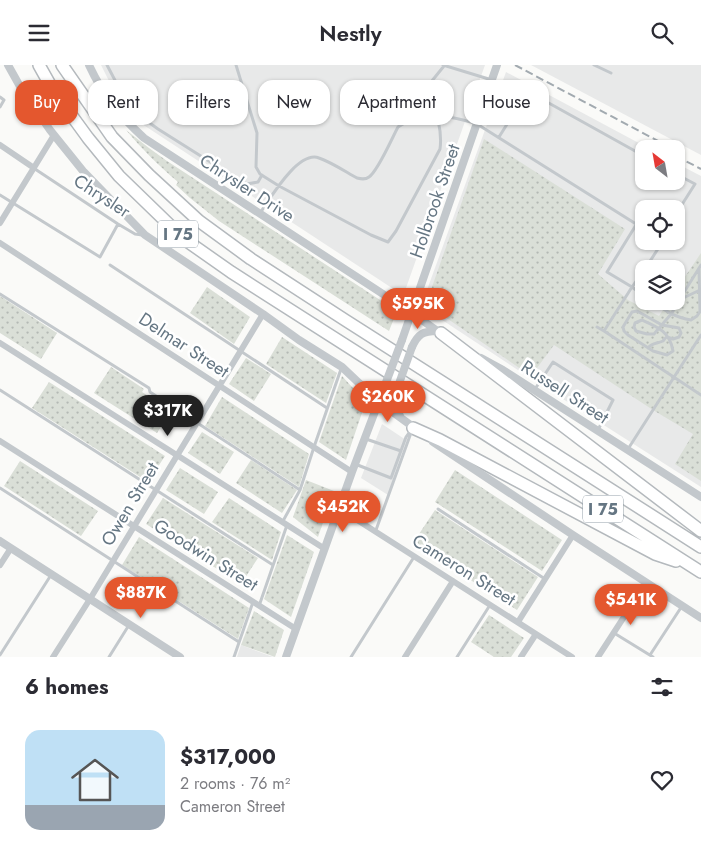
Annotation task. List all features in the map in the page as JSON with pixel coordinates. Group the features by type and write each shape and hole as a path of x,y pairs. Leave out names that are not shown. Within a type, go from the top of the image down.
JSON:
{"highway":[{"name":"I 75","path":"39,65 53,90 119,176 184,239 240,277 698,570"},
{"name":"I 75","path":"62,65 112,137 149,175 199,221 305,295 701,547"},
{"path":"439,332 701,531"},
{"path":"411,427 440,440 655,554 698,570"}],"street":[{"path":"8,65 22,90 82,171 151,240 342,367 379,402 411,427 701,618"},
{"name":"Chrysler Drive","path":"89,65 108,99 124,120 144,138 412,313"},
{"name":"Holbrook Street","path":"492,80 497,65"},
{"name":"Holbrook Street","path":"286,657 352,472 412,313 477,125"},
{"path":"0,223 12,203 37,170 54,135"},
{"path":"0,145 37,170"},
{"name":"Delmar Street","path":"0,243 352,472"},
{"name":"Russell Street","path":"412,313 471,353 503,370 627,450 700,493"},
{"name":"Owen Street","path":"53,657 264,314"},
{"path":"401,419 394,403 396,392 415,340 419,335 427,331 439,332"},
{"path":"0,343 325,549"},
{"name":"Goodwin Street","path":"0,441 296,629"},
{"name":"Cameron Street","path":"340,509 572,657"},
{"path":"518,622 573,535"},
{"path":"0,541 130,625 169,654 180,657"},
{"path":"0,565 11,548"},
{"path":"405,657 453,581"},
{"path":"598,657 646,583"},
{"path":"521,657 536,634"}],"lane":[{"path":"107,65 114,80 133,108 140,116 158,129 242,182 247,184 258,182 262,175"},
{"path":"236,65 257,133 256,167 262,175 371,235 388,242 396,231 440,149 439,125"},
{"path":"432,80 443,65 489,80"},
{"path":"594,65 611,73"},
{"path":"499,137 509,121 500,114 511,82 635,151"},
{"path":"0,97 4,100 0,107"},
{"path":"260,214 279,186 297,165 308,158 318,157 357,178 365,179 369,177 377,168 398,127 401,125"},
{"path":"479,125 635,224"},
{"name":"Chrysler","path":"37,170 118,224 135,234 151,240"},
{"path":"685,179 695,184 685,200"},
{"path":"0,195 100,257 118,224"},
{"path":"635,227 607,272 635,289"},
{"path":"110,265 327,408"},
{"path":"664,310 680,319 691,320 697,316 700,310 700,266"},
{"path":"685,291 700,266"},
{"path":"604,331 635,282"},
{"path":"685,297 700,290"},
{"path":"0,294 149,388 150,392 300,490"},
{"path":"667,337 673,339 679,337 681,333 679,328 661,326 642,321 635,323 634,327 636,331 654,334 661,326 672,313 674,310"},
{"path":"638,311 661,326 672,343 673,351 667,355 648,348 628,335 623,327 632,312 638,311"},
{"path":"597,327 701,395"},
{"path":"627,450 701,335"},
{"path":"648,348 650,345 663,341 667,337"},
{"path":"534,390 553,362 614,400 597,430"},
{"path":"259,606 285,523 300,490 342,367"},
{"path":"0,390 273,565"},
{"path":"356,464 391,478 411,427"},
{"path":"376,531 411,427"},
{"path":"365,439 401,451"},
{"path":"0,488 239,642"},
{"path":"438,509 545,579"},
{"path":"351,657 415,556"},
{"path":"0,655 52,575"},
{"path":"234,657 253,602"},
{"path":"457,657 490,604"},
{"path":"614,633 652,656 682,606"},
{"path":"109,657 130,625"}],"shaded area":[{"path":"101,65 485,65 480,80 464,80 464,124 406,288 401,292 398,292 144,125 158,125 158,80 108,80"},
{"path":"531,65 701,65 701,155 685,147 685,140 673,140"},
{"path":"506,72 521,80 503,80"},
{"path":"549,95 635,141 635,190 685,190 685,168 701,176 701,487 530,378 424,308 423,301 487,125 549,125"},
{"path":"126,130 167,161 397,311 389,331 219,221 176,185 178,182"},
{"path":"484,139 625,229 598,274 628,300 635,304 635,310 647,310 659,316 663,310 685,310 685,277 701,253 701,481 675,464 693,434 554,345 531,376 426,304"},
{"path":"207,287 250,317 234,344 190,313"},
{"path":"0,296 57,333 41,359 0,333"},
{"path":"282,337 337,373 326,403 266,364"},
{"path":"246,358 271,374 254,401 229,384"},
{"path":"111,367 144,389 142,392 171,411 157,433 94,393"},
{"path":"342,376 363,399 365,404 346,460 319,442"},
{"path":"49,382 165,456 148,482 32,408"},
{"path":"222,397 309,454 299,487 205,426"},
{"path":"382,424 406,440 388,495 361,478"},
{"path":"202,432 234,452 220,474 188,453"},
{"path":"251,460 297,490 282,513 236,483"},
{"path":"20,461 98,511 81,536 4,486"},
{"path":"180,468 218,492 204,514 166,490"},
{"path":"455,470 562,540 542,571 435,502"},
{"path":"306,480 334,491 318,537 293,517"},
{"path":"163,498 258,558 241,584 146,524"},
{"path":"229,498 281,532 272,560 212,522"},
{"path":"435,510 538,577 517,610 413,543"},
{"path":"287,535 314,552 291,617 264,599"},
{"path":"139,537 249,608 238,639 122,565"},
{"path":"254,611 284,630 275,657 241,645"},
{"path":"489,615 524,638 511,657 494,657 471,642"},
{"path":"241,645 273,657 237,657"}],"railway":[{"path":"515,65 656,140"},
{"path":"685,161 701,169"}]}
